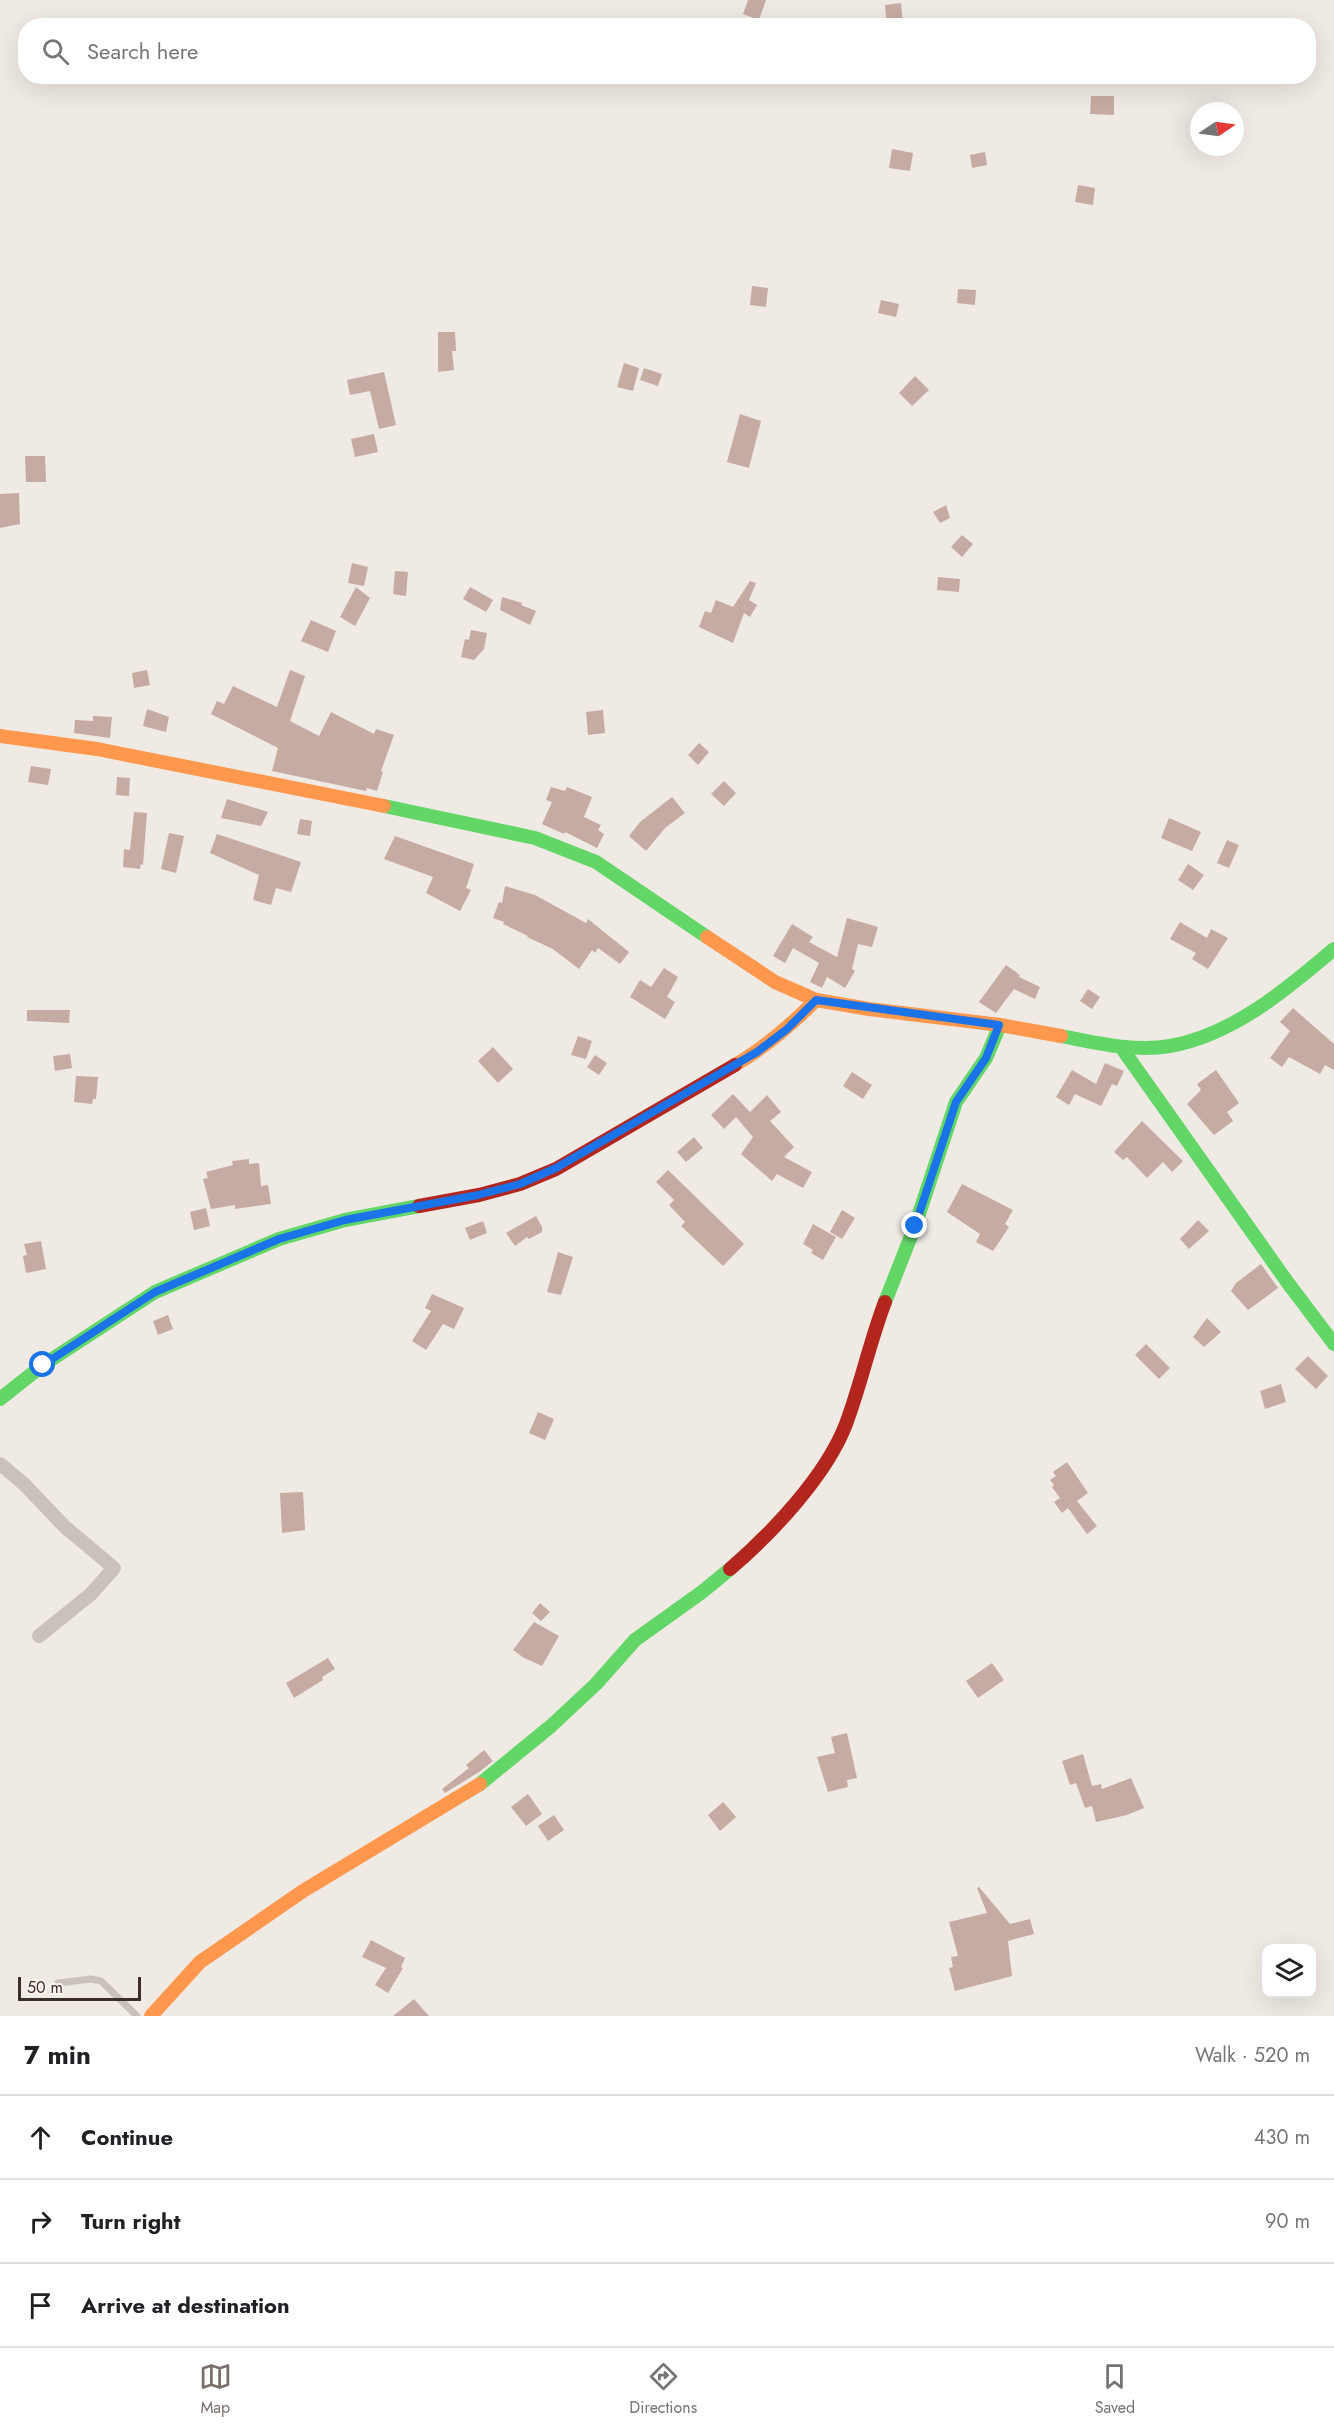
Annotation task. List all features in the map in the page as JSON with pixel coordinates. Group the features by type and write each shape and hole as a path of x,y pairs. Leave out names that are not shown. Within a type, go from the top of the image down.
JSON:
{"street":[{"path":"0,736 97,749 229,774 535,838 596,862 775,982 816,1000 999,1025 1121,1047 1169,1046 1201,1038 1236,1022 1300,978 1334,949"},
{"path":"0,1399 43,1365 155,1292 226,1260 279,1239 345,1220 478,1195 520,1184 556,1168 757,1052 787,1029 816,1000"},
{"path":"150,2016 201,1962 303,1891 486,1781 596,1684 635,1640 702,1592 759,1544 800,1497 831,1454 846,1424 874,1330 915,1226 956,1102 986,1058 999,1025"},
{"path":"1121,1047 1288,1283 1334,1344"},
{"path":"0,1464 24,1484 65,1527 114,1568 91,1594 39,1636"}],"lane":[{"path":"58,1983 91,1979 101,1981 137,2016"}],"building":[{"path":"748,0 766,0 760,18 743,14"},
{"path":"901,3 902,18 886,18 885,5"},
{"path":"1091,96 1114,96 1114,115 1090,114"},
{"path":"892,149 913,153 910,171 889,168"},
{"path":"985,152 987,165 972,168 970,155"},
{"path":"1078,185 1095,188 1093,205 1075,202"},
{"path":"752,286 768,288 766,307 750,305"},
{"path":"958,289 976,290 975,305 957,303"},
{"path":"881,300 899,304 896,317 878,313"},
{"path":"438,332 455,332 456,351 452,351 454,370 438,372"},
{"path":"624,363 639,368 633,391 617,387"},
{"path":"644,368 662,374 658,386 640,380"},
{"path":"384,372 396,425 379,429 370,391 350,395 347,380"},
{"path":"915,376 929,390 912,406 899,393"},
{"path":"740,414 761,421 749,468 727,462"},
{"path":"374,434 378,452 355,457 351,439"},
{"path":"25,456 45,456 46,482 26,482"},
{"path":"19,493 20,524 0,528 0,494"},
{"path":"946,505 950,518 940,523 933,512"},
{"path":"962,535 973,544 962,557 951,547"},
{"path":"352,563 368,567 364,586 348,583"},
{"path":"395,571 408,572 406,596 393,594"},
{"path":"938,577 960,579 959,592 937,590"},
{"path":"750,581 756,583 749,600 757,605 750,617 744,613 733,643 699,627 705,611 711,613 716,600 733,607"},
{"path":"356,587 370,598 355,626 340,617"},
{"path":"470,587 493,600 486,612 463,599"},
{"path":"502,597 522,603 521,605 536,611 530,625 500,610"},
{"path":"311,620 336,631 328,652 301,641"},
{"path":"471,630 487,633 484,649 474,660 461,657 465,639 469,640"},
{"path":"147,670 150,685 134,688 132,673"},
{"path":"290,670 305,676 290,721 319,736 331,712 374,734 376,729 394,735 381,771 383,772 377,791 367,788 366,791 272,771 278,748 211,714 217,701 224,704 233,686 277,707"},
{"path":"147,709 169,717 166,732 143,726"},
{"path":"603,710 605,733 588,735 586,712"},
{"path":"93,716 112,717 110,738 74,733 75,720 93,721"},
{"path":"699,743 709,752 698,765 688,755"},
{"path":"31,766 51,769 48,785 28,782"},
{"path":"117,777 130,778 129,796 116,795"},
{"path":"724,781 736,793 724,806 711,794"},
{"path":"551,787 565,791 567,787 592,797 584,817 601,825 598,830 604,834 597,848 565,832 564,834 542,824 552,802 546,800"},
{"path":"672,797 685,813 665,828 646,851 629,836 640,822"},
{"path":"227,799 268,812 261,826 221,818"},
{"path":"134,812 147,813 143,865 141,864 140,869 123,867 124,849 130,850"},
{"path":"1169,818 1201,832 1192,851 1161,838"},
{"path":"300,819 312,821 310,836 297,834"},
{"path":"169,833 184,836 176,873 161,869"},
{"path":"217,834 301,862 291,892 276,888 271,905 253,900 259,875 210,853"},
{"path":"395,836 474,864 466,888 471,890 460,911 426,893 433,877 384,859"},
{"path":"1227,840 1239,845 1229,868 1217,863"},
{"path":"1188,864 1204,875 1193,890 1178,880"},
{"path":"505,886 535,895 586,923 588,919 629,952 620,964 598,948 595,953 592,950 579,969 553,949 493,918 499,902 502,903"},
{"path":"847,918 878,927 872,947 858,944 852,969 855,971 845,988 827,977 822,988 810,982 819,963 793,948 785,963 773,956 792,924 813,937 809,942 837,957"},
{"path":"1180,922 1207,938 1211,929 1228,938 1208,969 1192,959 1196,953 1170,939"},
{"path":"1006,965 1020,975 1019,977 1040,987 1035,999 1014,989 996,1013 979,1002"},
{"path":"664,968 678,977 667,997 675,1002 665,1019 630,997 640,980 651,987"},
{"path":"1088,989 1100,997 1092,1009 1080,1001"},
{"path":"1293,1008 1334,1044 1334,1070 1325,1065 1320,1074 1289,1057 1282,1067 1270,1058 1290,1031 1280,1022"},
{"path":"27,1010 70,1010 69,1023 27,1021"},
{"path":"578,1036 592,1041 586,1059 571,1055"},
{"path":"493,1047 513,1069 498,1083 478,1061"},
{"path":"70,1054 72,1068 55,1071 53,1056"},
{"path":"595,1055 607,1063 599,1075 587,1067"},
{"path":"1105,1063 1124,1071 1117,1086 1112,1084 1101,1106 1075,1094 1069,1105 1056,1097 1072,1070 1096,1084"},
{"path":"1216,1070 1239,1103 1227,1112 1233,1121 1214,1135 1187,1104 1201,1090 1197,1084"},
{"path":"852,1072 872,1085 863,1099 843,1086"},
{"path":"76,1076 98,1077 96,1099 93,1099 92,1104 74,1102"},
{"path":"733,1094 750,1112 767,1095 781,1112 770,1121 794,1147 784,1157 812,1172 803,1188 777,1174 772,1181 741,1154 753,1137 736,1117 724,1129 711,1115"},
{"path":"1142,1121 1183,1161 1172,1172 1163,1162 1147,1178 1127,1157 1123,1160 1114,1152"},
{"path":"694,1137 703,1148 686,1162 677,1152"},
{"path":"249,1159 249,1164 259,1163 261,1186 268,1185 271,1204 235,1209 235,1205 211,1209 203,1179 208,1178 206,1172 233,1165 232,1161"},
{"path":"668,1170 744,1244 723,1266 681,1226 685,1222 669,1205 674,1200 656,1182"},
{"path":"962,1184 1013,1210 1005,1224 1009,1227 993,1251 976,1242 980,1234 947,1212"},
{"path":"206,1208 210,1226 194,1230 190,1212"},
{"path":"842,1210 855,1218 842,1239 830,1232"},
{"path":"536,1216 542,1232 529,1239 527,1237 515,1246 506,1233"},
{"path":"1198,1220 1209,1231 1189,1249 1180,1239"},
{"path":"483,1221 487,1233 470,1240 465,1228"},
{"path":"813,1224 836,1237 823,1260 811,1253 813,1250 803,1244"},
{"path":"41,1241 46,1269 26,1273 23,1256 27,1255 24,1244"},
{"path":"558,1252 573,1257 561,1295 547,1292"},
{"path":"1261,1264 1278,1288 1248,1310 1231,1291 1236,1283"},
{"path":"432,1294 464,1308 454,1329 443,1324 426,1350 412,1341 431,1311 425,1308"},
{"path":"168,1315 173,1329 158,1335 153,1321"},
{"path":"1207,1318 1221,1332 1204,1347 1193,1337"},
{"path":"1146,1344 1170,1368 1159,1379 1135,1355"},
{"path":"1308,1356 1328,1376 1316,1389 1295,1369"},
{"path":"1281,1384 1286,1402 1265,1409 1260,1391"},
{"path":"538,1412 554,1419 545,1440 529,1433"},
{"path":"1067,1462 1088,1493 1077,1501 1097,1526 1087,1534 1068,1508 1062,1513 1054,1502 1060,1498 1050,1480 1056,1476 1053,1472"},
{"path":"303,1492 305,1530 282,1533 280,1493"},
{"path":"540,1603 550,1612 541,1621 532,1613"},
{"path":"534,1622 559,1636 542,1666 513,1650"},
{"path":"328,1658 335,1669 322,1677 323,1680 294,1698 286,1683"},
{"path":"992,1663 1004,1680 978,1698 966,1681"},
{"path":"847,1733 857,1778 847,1780 848,1787 828,1792 817,1757 835,1753 831,1737"},
{"path":"484,1750 493,1761 445,1793 442,1789 469,1768 466,1765"},
{"path":"1083,1754 1092,1786 1101,1784 1102,1789 1131,1778 1144,1808 1127,1815 1096,1822 1092,1806 1085,1808 1076,1783 1070,1785 1062,1761"},
{"path":"528,1794 542,1814 526,1826 511,1807"},
{"path":"723,1802 736,1817 720,1831 708,1815"},
{"path":"554,1815 564,1830 548,1841 538,1826"},
{"path":"979,1887 1010,1924 1030,1919 1034,1934 1008,1941 1012,1976 955,1991 949,1968 953,1967 951,1957 958,1956 949,1922 987,1913 977,1888"},
{"path":"371,1940 405,1958 401,1967 403,1968 388,1993 375,1985 386,1968 362,1957"},
{"path":"414,1999 429,2016 393,2016"}],"traffic: fast":[{"path":"384,806 535,838 596,862 707,937"},
{"path":"1061,1036 1116,1046 1143,1048 1170,1046 1193,1040 1216,1032 1258,1008 1334,949"},
{"path":"885,1302 915,1226 956,1102 986,1058 1000,1025"},
{"path":"1121,1047 1288,1283 1334,1344"},
{"path":"0,1399 43,1365 155,1292 279,1239 345,1220 419,1206"},
{"path":"480,1784 551,1726 596,1684 635,1640 730,1569"}],"traffic: slow":[{"path":"0,736 97,749 384,806"},
{"path":"707,937 775,982 816,1000 1000,1025 1061,1036"},
{"path":"735,1065 778,1035 816,1000"},
{"path":"151,2016 200,1962 303,1891 480,1784"}],"traffic: jam":[{"path":"419,1206 479,1195 520,1184 556,1169 735,1065"},
{"path":"730,1569 780,1521 812,1483 837,1444 846,1424 885,1302"}],"route":[{"path":"43,1365 155,1292 279,1239 345,1220 478,1195 520,1184 556,1168 757,1052 787,1029 816,1000 999,1025 986,1058 956,1102 915,1226"}]}
